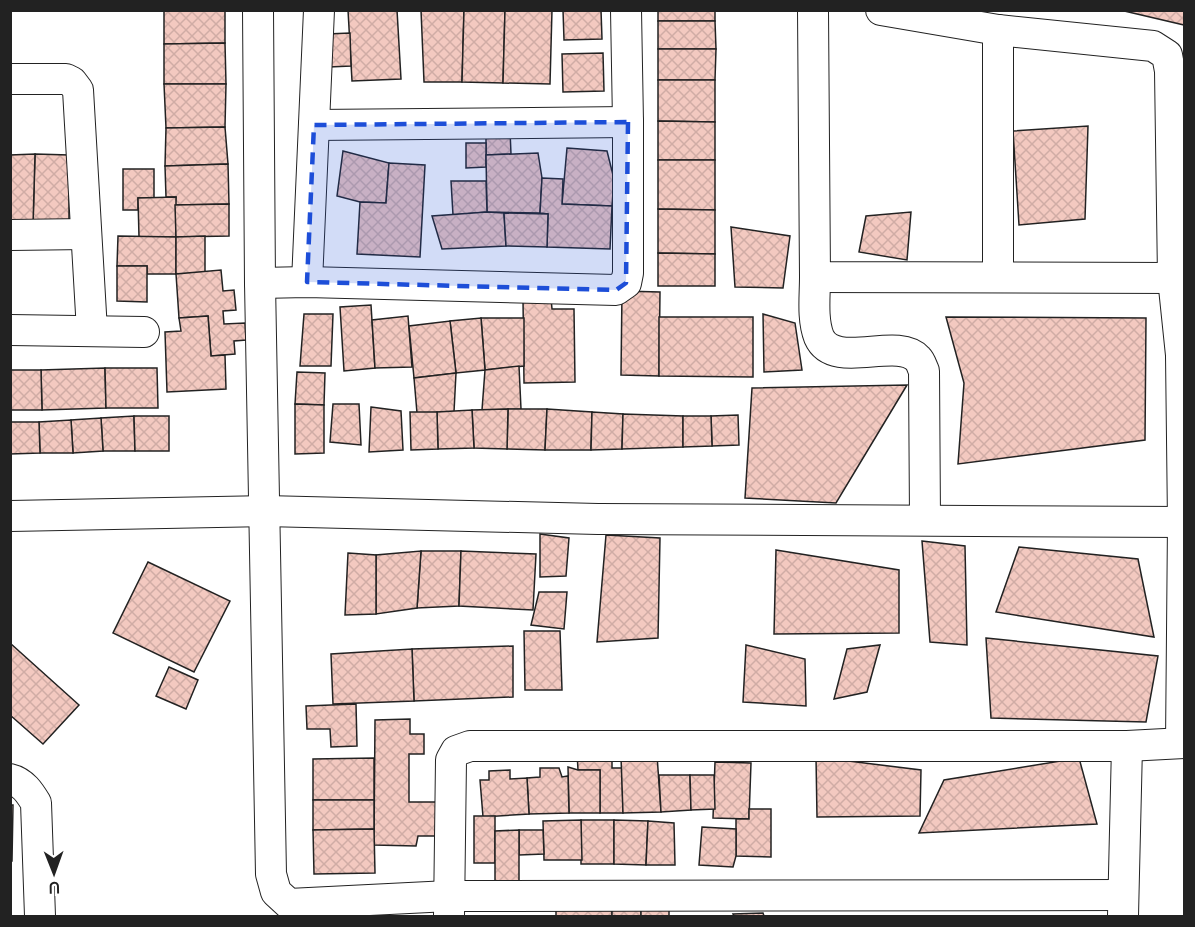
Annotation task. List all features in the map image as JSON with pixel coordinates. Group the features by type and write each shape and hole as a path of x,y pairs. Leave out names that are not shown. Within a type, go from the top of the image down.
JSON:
{"street":[{"path":"258,10 260,283 271,874 276,892 290,904 1123,906 1127,746"},
{"path":"307,282 319,10"},
{"path":"260,283 307,282 616,290 626,283 628,273 626,10"},
{"path":"813,10 816,324 820,340 835,352 908,352 919,359 924,371 925,519"},
{"path":"449,906 451,760 456,751 470,746 1127,746 1183,743 1183,355 1173,278 1170,71 1167,55 1153,46 998,30 881,10"},
{"path":"998,30 998,277"},
{"path":"10,79 66,79 72,81 78,90 92,332"},
{"path":"314,125 628,122"},
{"path":"10,235 86,234"},
{"path":"815,277 1173,278"},
{"path":"10,330 144,332"},
{"path":"10,516 265,511 598,519 1184,522"},
{"path":"10,779 14,779 27,788 36,803 40,916"}],"highlighted area":[{"path":"628,122 626,283 616,290 307,282 314,125"}],"building":[{"path":"164,10 225,10 225,43 164,44"},
{"path":"348,10 397,10 401,79 352,81"},
{"path":"421,10 464,10 462,82 424,82"},
{"path":"464,10 505,10 503,83 462,82"},
{"path":"505,10 552,10 550,84 503,83"},
{"path":"563,10 601,10 602,39 564,40"},
{"path":"658,10 715,10 715,21 658,21"},
{"path":"1120,10 1184,10 1184,25"},
{"path":"658,21 715,21 716,49 658,49"},
{"path":"350,33 351,66 329,67 327,34"},
{"path":"225,43 226,84 164,84 164,44"},
{"path":"658,49 716,49 715,80 658,80"},
{"path":"603,53 604,91 563,92 562,54"},
{"path":"658,80 715,80 715,122 658,121"},
{"path":"164,84 226,84 225,127 166,128"},
{"path":"658,121 715,122 715,160 658,160"},
{"path":"1088,126 1085,219 1019,225 1013,131"},
{"path":"225,127 228,164 165,166 166,128"},
{"path":"510,131 511,154 486,155 486,132"},
{"path":"466,143 486,143 486,167 466,168"},
{"path":"567,148 607,151 614,179 612,206 562,204"},
{"path":"343,151 389,163 386,203 360,202 337,196"},
{"path":"538,153 542,178 540,213 487,212 486,155"},
{"path":"35,154 69,155 69,226 33,225"},
{"path":"35,154 33,225 10,224 10,155"},
{"path":"658,160 715,160 715,210 658,209"},
{"path":"389,163 425,165 420,257 357,254 360,202 386,203"},
{"path":"228,164 229,204 175,205 176,197 166,197 165,166"},
{"path":"123,169 154,169 154,198 138,198 138,210 123,210"},
{"path":"542,178 563,179 562,204 612,206 610,249 547,247 548,214 540,213"},
{"path":"451,181 486,181 487,212 453,215"},
{"path":"176,197 176,237 139,237 138,198"},
{"path":"229,204 229,236 176,237 175,205"},
{"path":"658,209 715,210 715,254 658,253"},
{"path":"911,212 907,260 859,252 866,216"},
{"path":"504,213 506,246 442,249 432,216"},
{"path":"504,213 548,214 547,247 506,246"},
{"path":"731,227 790,236 783,288 735,287"},
{"path":"118,236 176,237 176,274 147,274 147,266 117,266"},
{"path":"205,236 205,273 176,274 176,237"},
{"path":"658,253 715,254 715,286 658,286"},
{"path":"117,266 147,266 147,302 117,301"},
{"path":"221,270 223,291 234,290 236,310 223,311 224,324 245,323 246,340 234,341 235,354 211,356 208,316 179,318 176,274"},
{"path":"622,291 660,292 659,376 621,375"},
{"path":"551,298 552,309 574,309 575,382 524,383 523,299"},
{"path":"371,305 375,368 344,371 340,307"},
{"path":"304,314 333,314 331,366 300,366"},
{"path":"763,314 795,323 802,370 764,372"},
{"path":"208,316 211,356 225,355 226,389 167,392 165,332 181,331 179,318"},
{"path":"408,316 412,367 375,368 372,320"},
{"path":"659,317 753,317 753,377 659,376"},
{"path":"946,317 1146,318 1145,440 958,464 964,383"},
{"path":"481,318 524,318 524,366 485,370"},
{"path":"481,318 485,370 456,373 450,321"},
{"path":"450,321 456,373 414,378 409,326"},
{"path":"519,366 521,409 482,410 485,370"},
{"path":"105,368 106,408 42,410 41,370"},
{"path":"105,368 157,368 158,408 106,408"},
{"path":"10,370 41,370 42,410 10,410"},
{"path":"297,372 325,373 324,405 295,404"},
{"path":"456,373 454,412 417,413 414,378"},
{"path":"907,385 836,503 745,498 752,388"},
{"path":"295,404 324,405 324,453 295,454"},
{"path":"333,404 359,404 361,445 330,442"},
{"path":"371,407 401,411 403,450 369,452"},
{"path":"508,409 547,409 545,450 507,449"},
{"path":"508,409 507,449 474,448 472,410"},
{"path":"547,409 592,412 591,450 545,450"},
{"path":"472,410 474,448 438,449 437,412"},
{"path":"410,412 437,412 438,449 411,450"},
{"path":"592,412 623,414 622,449 591,450"},
{"path":"623,414 683,416 683,447 622,449"},
{"path":"738,415 739,445 712,446 711,416"},
{"path":"134,416 135,451 103,451 101,418"},
{"path":"134,416 169,416 169,451 135,451"},
{"path":"683,416 711,416 712,446 683,447"},
{"path":"101,418 103,451 73,453 71,420"},
{"path":"71,420 73,453 40,453 39,422"},
{"path":"10,422 39,422 40,453 10,454"},
{"path":"540,534 569,538 566,576 540,577"},
{"path":"606,535 660,538 658,638 597,642"},
{"path":"922,541 965,546 967,645 930,642"},
{"path":"1019,547 1138,559 1154,637 996,612"},
{"path":"776,550 899,570 899,633 774,634"},
{"path":"421,551 461,551 459,606 417,608"},
{"path":"421,551 417,608 376,614 376,555"},
{"path":"461,551 536,554 533,610 459,606"},
{"path":"348,553 376,555 376,614 345,615"},
{"path":"148,562 230,601 194,672 113,633"},
{"path":"539,592 567,592 564,629 531,625"},
{"path":"524,631 560,631 562,690 525,690"},
{"path":"986,638 1158,656 1146,722 991,718"},
{"path":"10,643 79,705 43,744 10,715"},
{"path":"746,645 805,659 806,706 743,702"},
{"path":"880,645 867,692 834,699 847,649"},
{"path":"513,646 513,697 414,701 412,649"},
{"path":"412,649 414,701 333,704 331,654"},
{"path":"169,667 198,680 186,709 156,696"},
{"path":"356,704 357,746 331,747 330,729 307,729 306,706"},
{"path":"410,719 410,734 424,734 424,754 409,754 409,802 439,802 439,836 418,836 416,846 374,845 375,720"},
{"path":"577,752 612,752 612,768 622,768 623,813 600,813 600,770 578,770"},
{"path":"657,755 661,812 623,813 621,757"},
{"path":"816,757 921,770 920,816 817,817"},
{"path":"374,758 374,800 313,800 313,759"},
{"path":"1079,758 1097,824 919,833 944,780"},
{"path":"715,762 751,763 749,819 713,818"},
{"path":"568,767 578,770 600,770 600,813 569,813"},
{"path":"540,768 559,768 562,777 568,776 569,813 529,814 527,778 540,777"},
{"path":"510,770 510,779 527,778 529,814 483,817 480,780 489,780 489,771"},
{"path":"659,775 690,775 691,810 661,812"},
{"path":"690,775 714,775 715,809 691,810"},
{"path":"313,800 374,800 374,829 313,830"},
{"path":"10,805 13,805 12,861 10,861"},
{"path":"749,809 771,809 771,857 736,856 736,819 749,819"},
{"path":"474,816 495,816 495,863 474,863"},
{"path":"581,820 614,820 614,864 581,864"},
{"path":"581,820 582,860 544,860 543,821"},
{"path":"614,820 648,821 646,865 614,864"},
{"path":"648,821 674,823 675,865 646,865"},
{"path":"702,827 736,829 736,856 733,867 699,865"},
{"path":"374,829 375,873 314,874 313,830"},
{"path":"519,830 543,830 544,854 519,855"},
{"path":"519,830 519,886 495,885 495,831"},
{"path":"556,906 612,909 612,916 556,916"},
{"path":"612,909 641,909 641,916 612,916"},
{"path":"641,909 669,909 669,916 641,916"},
{"path":"763,913 764,916 734,916 733,914"}]}
